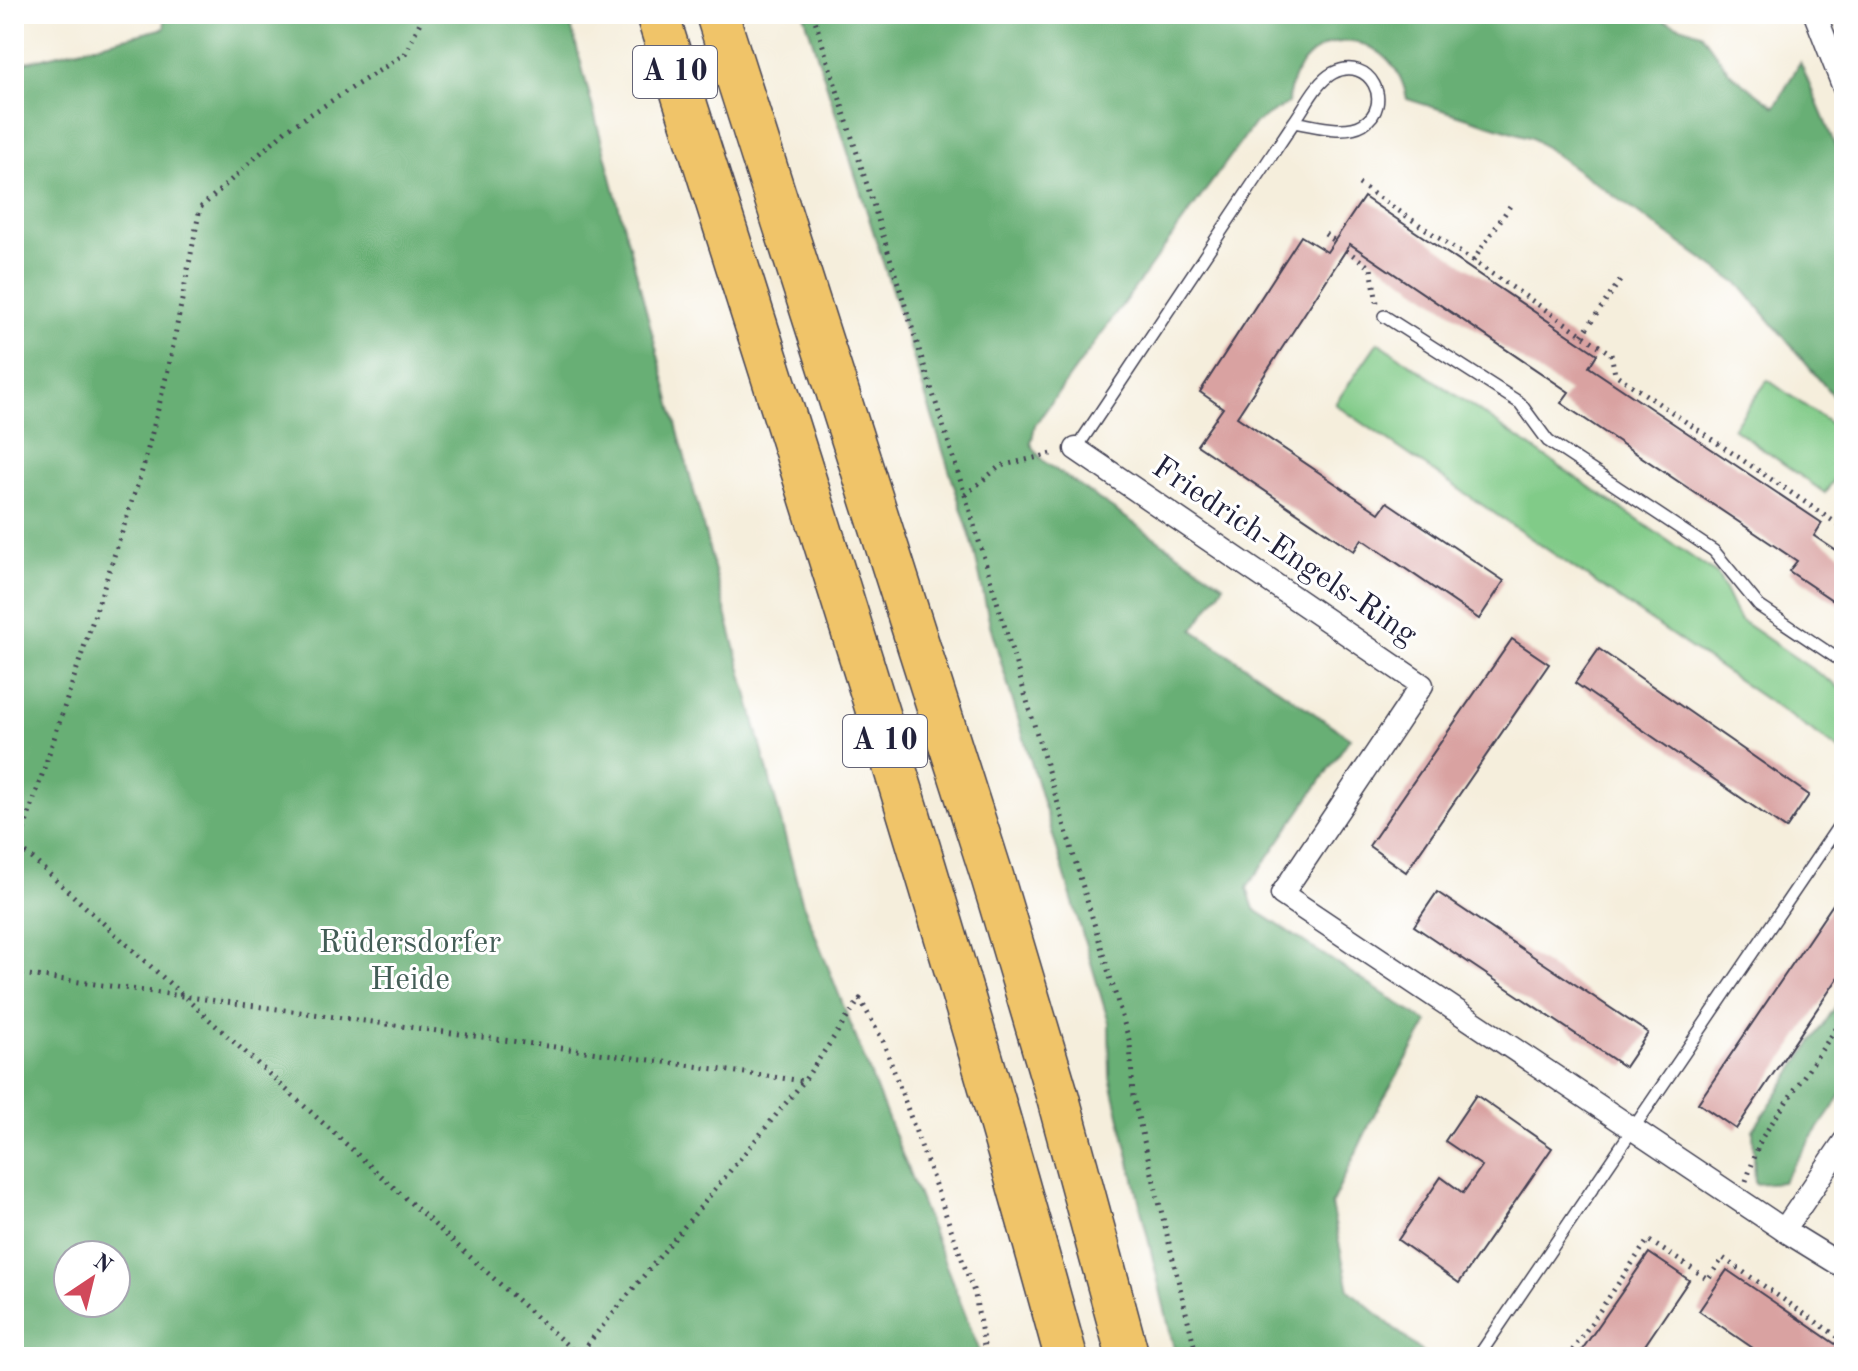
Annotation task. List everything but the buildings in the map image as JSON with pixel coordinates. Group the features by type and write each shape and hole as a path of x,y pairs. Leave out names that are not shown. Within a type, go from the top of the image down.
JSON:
{"highway":[{"name":"A 10","path":"657,14 982,1056 1066,1357"},
{"name":"A 10","path":"717,14 992,876 1128,1357"}],"street":[{"path":"1815,14 1844,88"},
{"name":"Friedrich-Engels-Ring","path":"1076,449 1422,685 1282,894 1631,1131 1844,1267"},
{"path":"1784,1230 1844,1142"}],"lane":[{"path":"1076,449 1294,122 1331,73 1349,68 1363,71 1372,81 1378,99 1375,112 1363,124 1344,129 1294,122"},
{"path":"1381,316 1520,403 1548,441 1714,551 1759,606 1844,663"},
{"path":"1478,1357 1844,818"}],"path":[{"path":"14,860 16,844 143,468 169,366 200,208 286,130 405,54 424,14"},
{"path":"813,14 965,495 1130,1043 1133,1096 1197,1357"},
{"path":"1359,184 1611,354 1615,374 1842,527 1841,542 1844,544"},
{"path":"1473,261 1512,203"},
{"path":"1325,234 1335,241"},
{"path":"1346,250 1371,268 1381,316"},
{"path":"1582,335 1622,278"},
{"path":"965,495 1000,466 1076,449"},
{"path":"16,844 578,1356 804,1081 860,999 883,1041 975,1295 986,1357"},
{"path":"14,973 804,1081"},
{"path":"1737,1199 1761,1139 1844,1017"},
{"path":"1568,1357 1648,1240 1708,1279 1723,1258 1844,1341"}],"green space":[{"name":"Rüdersdorfer Heide","path":"163,14 568,14 802,901 982,1357 14,1357 14,65 165,28"},
{"path":"804,14 1645,14 1701,33 1729,72 1775,107 1800,62 1844,167 1844,409 1741,286 1532,138 1407,99 1398,73 1383,55 1365,45 1344,42 1325,46 1307,58 1295,77 1288,103 1254,124 1035,425 1031,444 1043,461 1224,585 1193,630 1350,738 1247,888 1254,909 1428,1023 1375,1113 1331,1205 1349,1290 1428,1357 1176,1357 1110,1077 1109,1023 990,625 973,545"},
{"path":"1378,342 1718,575 1739,619 1844,691 1844,746 1841,751 1335,404"},
{"path":"1768,380 1844,433 1844,464 1825,493 1733,428"},
{"path":"1844,994 1844,1091 1782,1182 1755,1184 1753,1130"}]}
